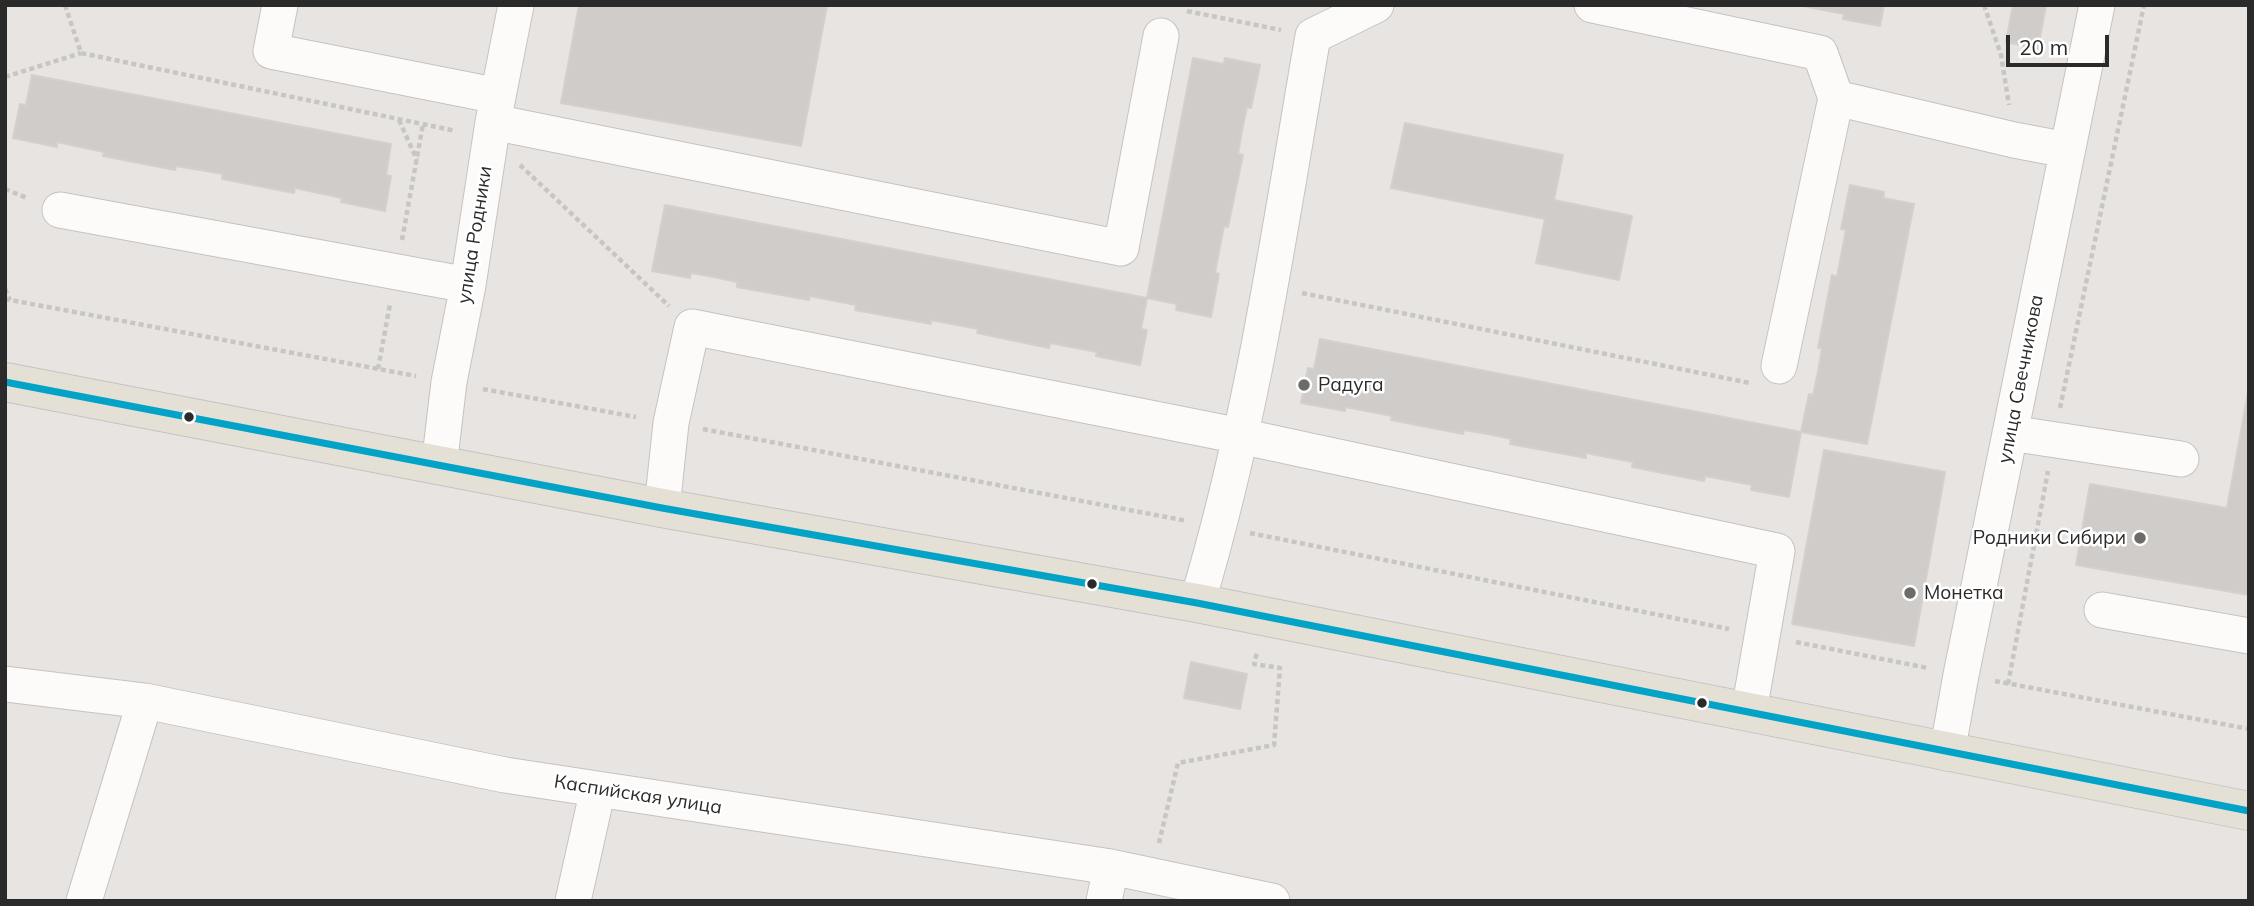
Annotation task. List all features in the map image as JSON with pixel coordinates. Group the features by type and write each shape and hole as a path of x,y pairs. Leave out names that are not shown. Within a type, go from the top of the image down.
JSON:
{"main road":[{"path":"5,382 662,508 1197,603 2249,811"}],"street":[{"path":"280,5 271,51 494,119 1121,248 1170,23"},
{"name":"улица Родники","path":"439,466 449,382 516,5"},
{"path":"1197,603 1220,527 1240,436 1270,287 1313,36 1376,5"},
{"path":"1592,5 1820,53 1836,98 1779,366"},
{"name":"улица Свечникова","path":"1947,753 2097,5"},
{"path":"1836,98 2067,150"},
{"path":"60,210 468,285"},
{"path":"662,508 671,423 692,327 1240,436 1777,551 1749,711"},
{"path":"2010,433 2180,459"},
{"path":"2102,610 2249,636"},
{"name":"Каспийская улица","path":"5,684 145,701 505,775 1111,867 1272,901"},
{"path":"84,901 145,701"},
{"path":"573,901 598,789"},
{"path":"1104,901 1111,867"}],"path":[{"path":"1984,5 2001,55 2014,140"},
{"path":"2008,684 2054,440 2144,5"},
{"path":"1170,23 1313,36"},
{"path":"5,77 81,52"},
{"path":"399,119 417,160"},
{"path":"494,119 692,327"},
{"path":"378,369 423,124"},
{"path":"1270,287 1759,385 1779,366"},
{"path":"5,289 8,300 1220,527 1961,675 2249,729"},
{"path":"1151,876 1178,763 1274,745 1280,668 1254,664"}],"building":[{"path":"579,5 827,5 801,146 561,103"},
{"path":"1798,5 1884,5 1880,26 1843,19 1844,14"},
{"path":"2013,5 2046,5 2038,49 2006,42"},
{"path":"1193,58 1224,64 1225,58 1260,65 1251,108 1247,107 1242,131 1238,154 1243,155 1228,227 1224,226 1215,273 1219,274 1211,317 1176,310 1177,304 1147,298"},
{"path":"32,75 391,144 386,175 391,176 385,211 341,202 342,198 295,188 294,193 222,179 223,174 176,166 175,170 103,156 104,152 57,142 57,147 13,138 20,104 26,105"},
{"path":"1405,123 1563,155 1554,200 1632,216 1619,280 1536,263 1545,219 1391,188"},
{"path":"1850,185 1884,192 1883,198 1914,204 1867,444 1801,432 1809,394 1813,395 1818,372 1822,348 1818,348 1832,275 1837,277 1846,230 1841,229"},
{"path":"665,205 1147,298 1141,329 1147,330 1140,365 1096,356 1097,352 1050,343 1049,348 977,333 978,329 931,320 931,324 855,310 856,305 810,296 809,300 737,287 737,282 714,277 691,273 690,278 652,271"},
{"path":"1320,339 1801,432 1789,497 1751,490 1752,485 1705,476 1704,481 1632,467 1633,462 1586,453 1586,458 1510,444 1511,439 1488,434 1464,430 1463,434 1391,420 1392,416 1345,407 1345,411 1301,403 1308,368 1314,369"},
{"path":"2249,387 2249,595 2076,565 2090,484 2227,508"},
{"path":"1824,450 1945,472 1914,646 1792,624"},
{"path":"1191,662 1247,674 1240,709 1184,698"}],"transit line":[{"path":"5,382 662,508 1197,603 2249,811"}],"place":[{"name":"Радуга","path":"1304,385"},
{"name":"Родники Сибири","path":"2140,538"},
{"name":"Монетка","path":"1910,593"}]}
